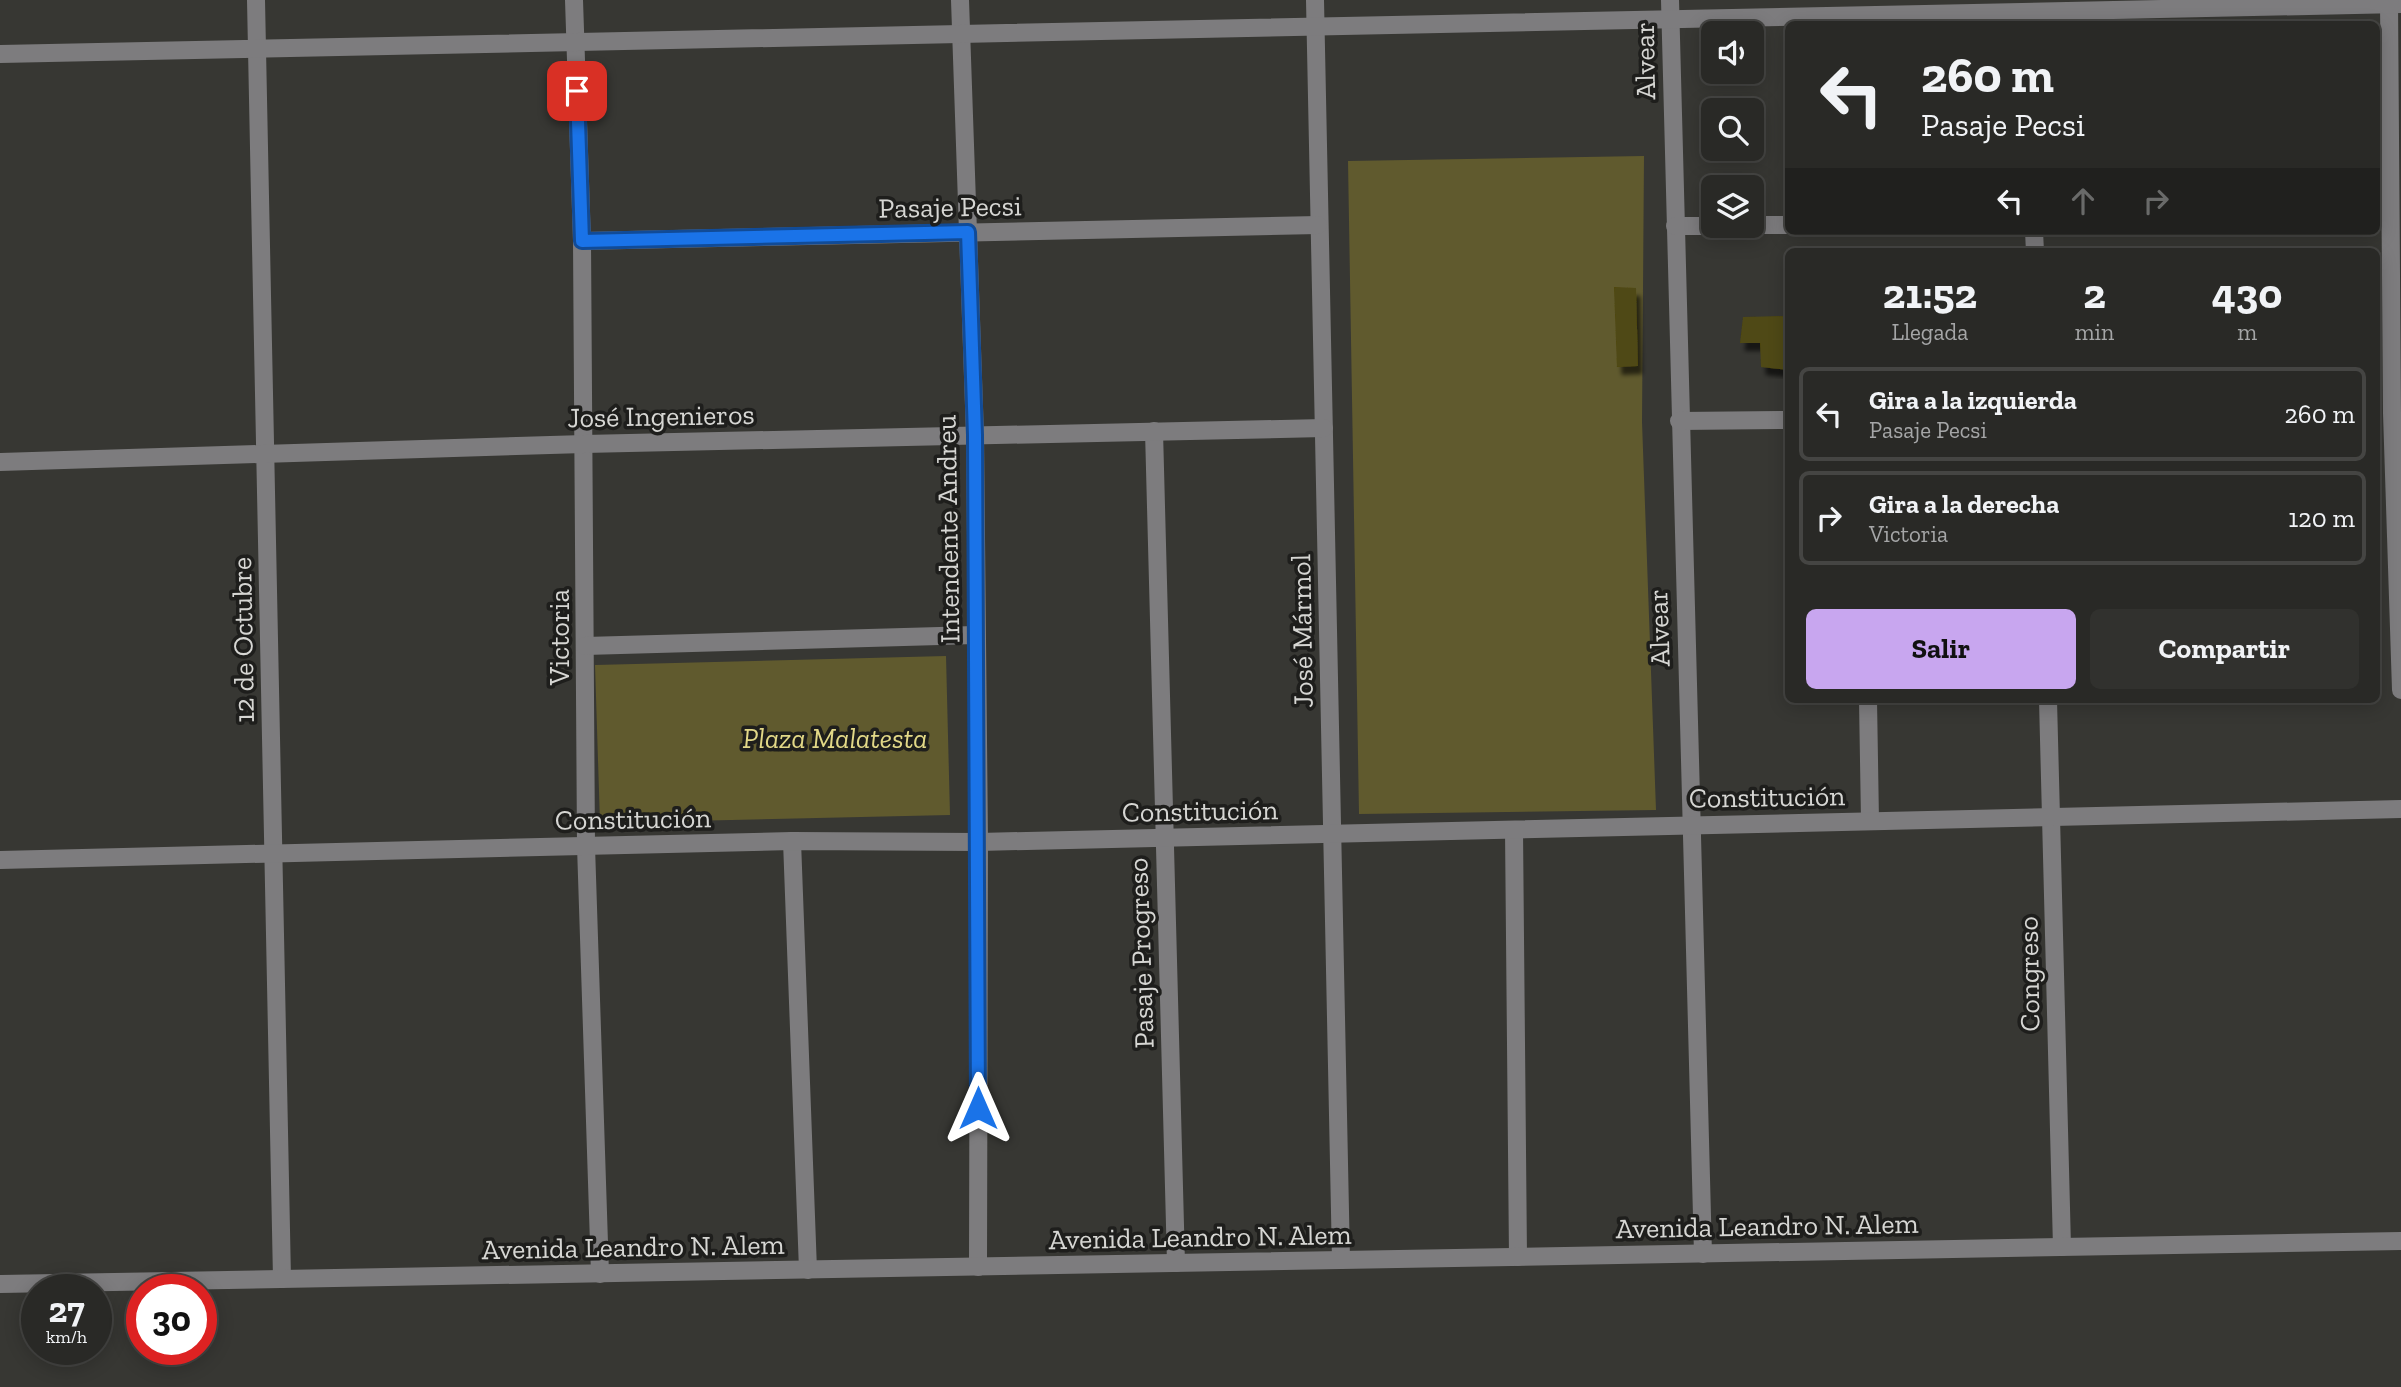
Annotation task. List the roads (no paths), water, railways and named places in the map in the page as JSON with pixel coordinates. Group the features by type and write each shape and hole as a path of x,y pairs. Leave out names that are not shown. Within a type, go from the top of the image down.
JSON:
{"street":[{"name":"12 de Octubre","path":"256,0 282,1279"},
{"name":"Victoria","path":"574,0 582,241 586,846 600,1274"},
{"name":"Intendente Andreu","path":"960,0 975,435 979,842 978,1267"},
{"name":"José Mármol","path":"1315,0 1341,1260"},
{"path":"0,54 1315,25 1670,9 2029,12 2393,3 2397,212 2390,413 2401,690"},
{"name":"Alvear","path":"1670,9 1703,1254"},
{"name":"Pasaje Pecsi","path":"582,241 1318,225"},
{"path":"1764,225 1785,225"},
{"path":"1675,226 1701,226"},
{"path":"1679,421 1785,420"},
{"name":"José Ingenieros","path":"0,462 584,444 1324,428"},
{"name":"Pasaje Progreso","path":"1154,431 1176,1263"},
{"path":"585,646 975,635"},
{"path":"1868,703 1870,821"},
{"name":"Congreso","path":"2048,703 2062,1247"},
{"name":"Constitución","path":"0,860 792,841 979,842 2401,809"},
{"path":"1514,830 1518,1257"},
{"path":"792,841 808,1270"},
{"name":"Avenida Leandro N. Alem","path":"0,1284 2401,1241"}],"park label":[{"name":"Plaza Malatesta","path":"835,738"}]}
